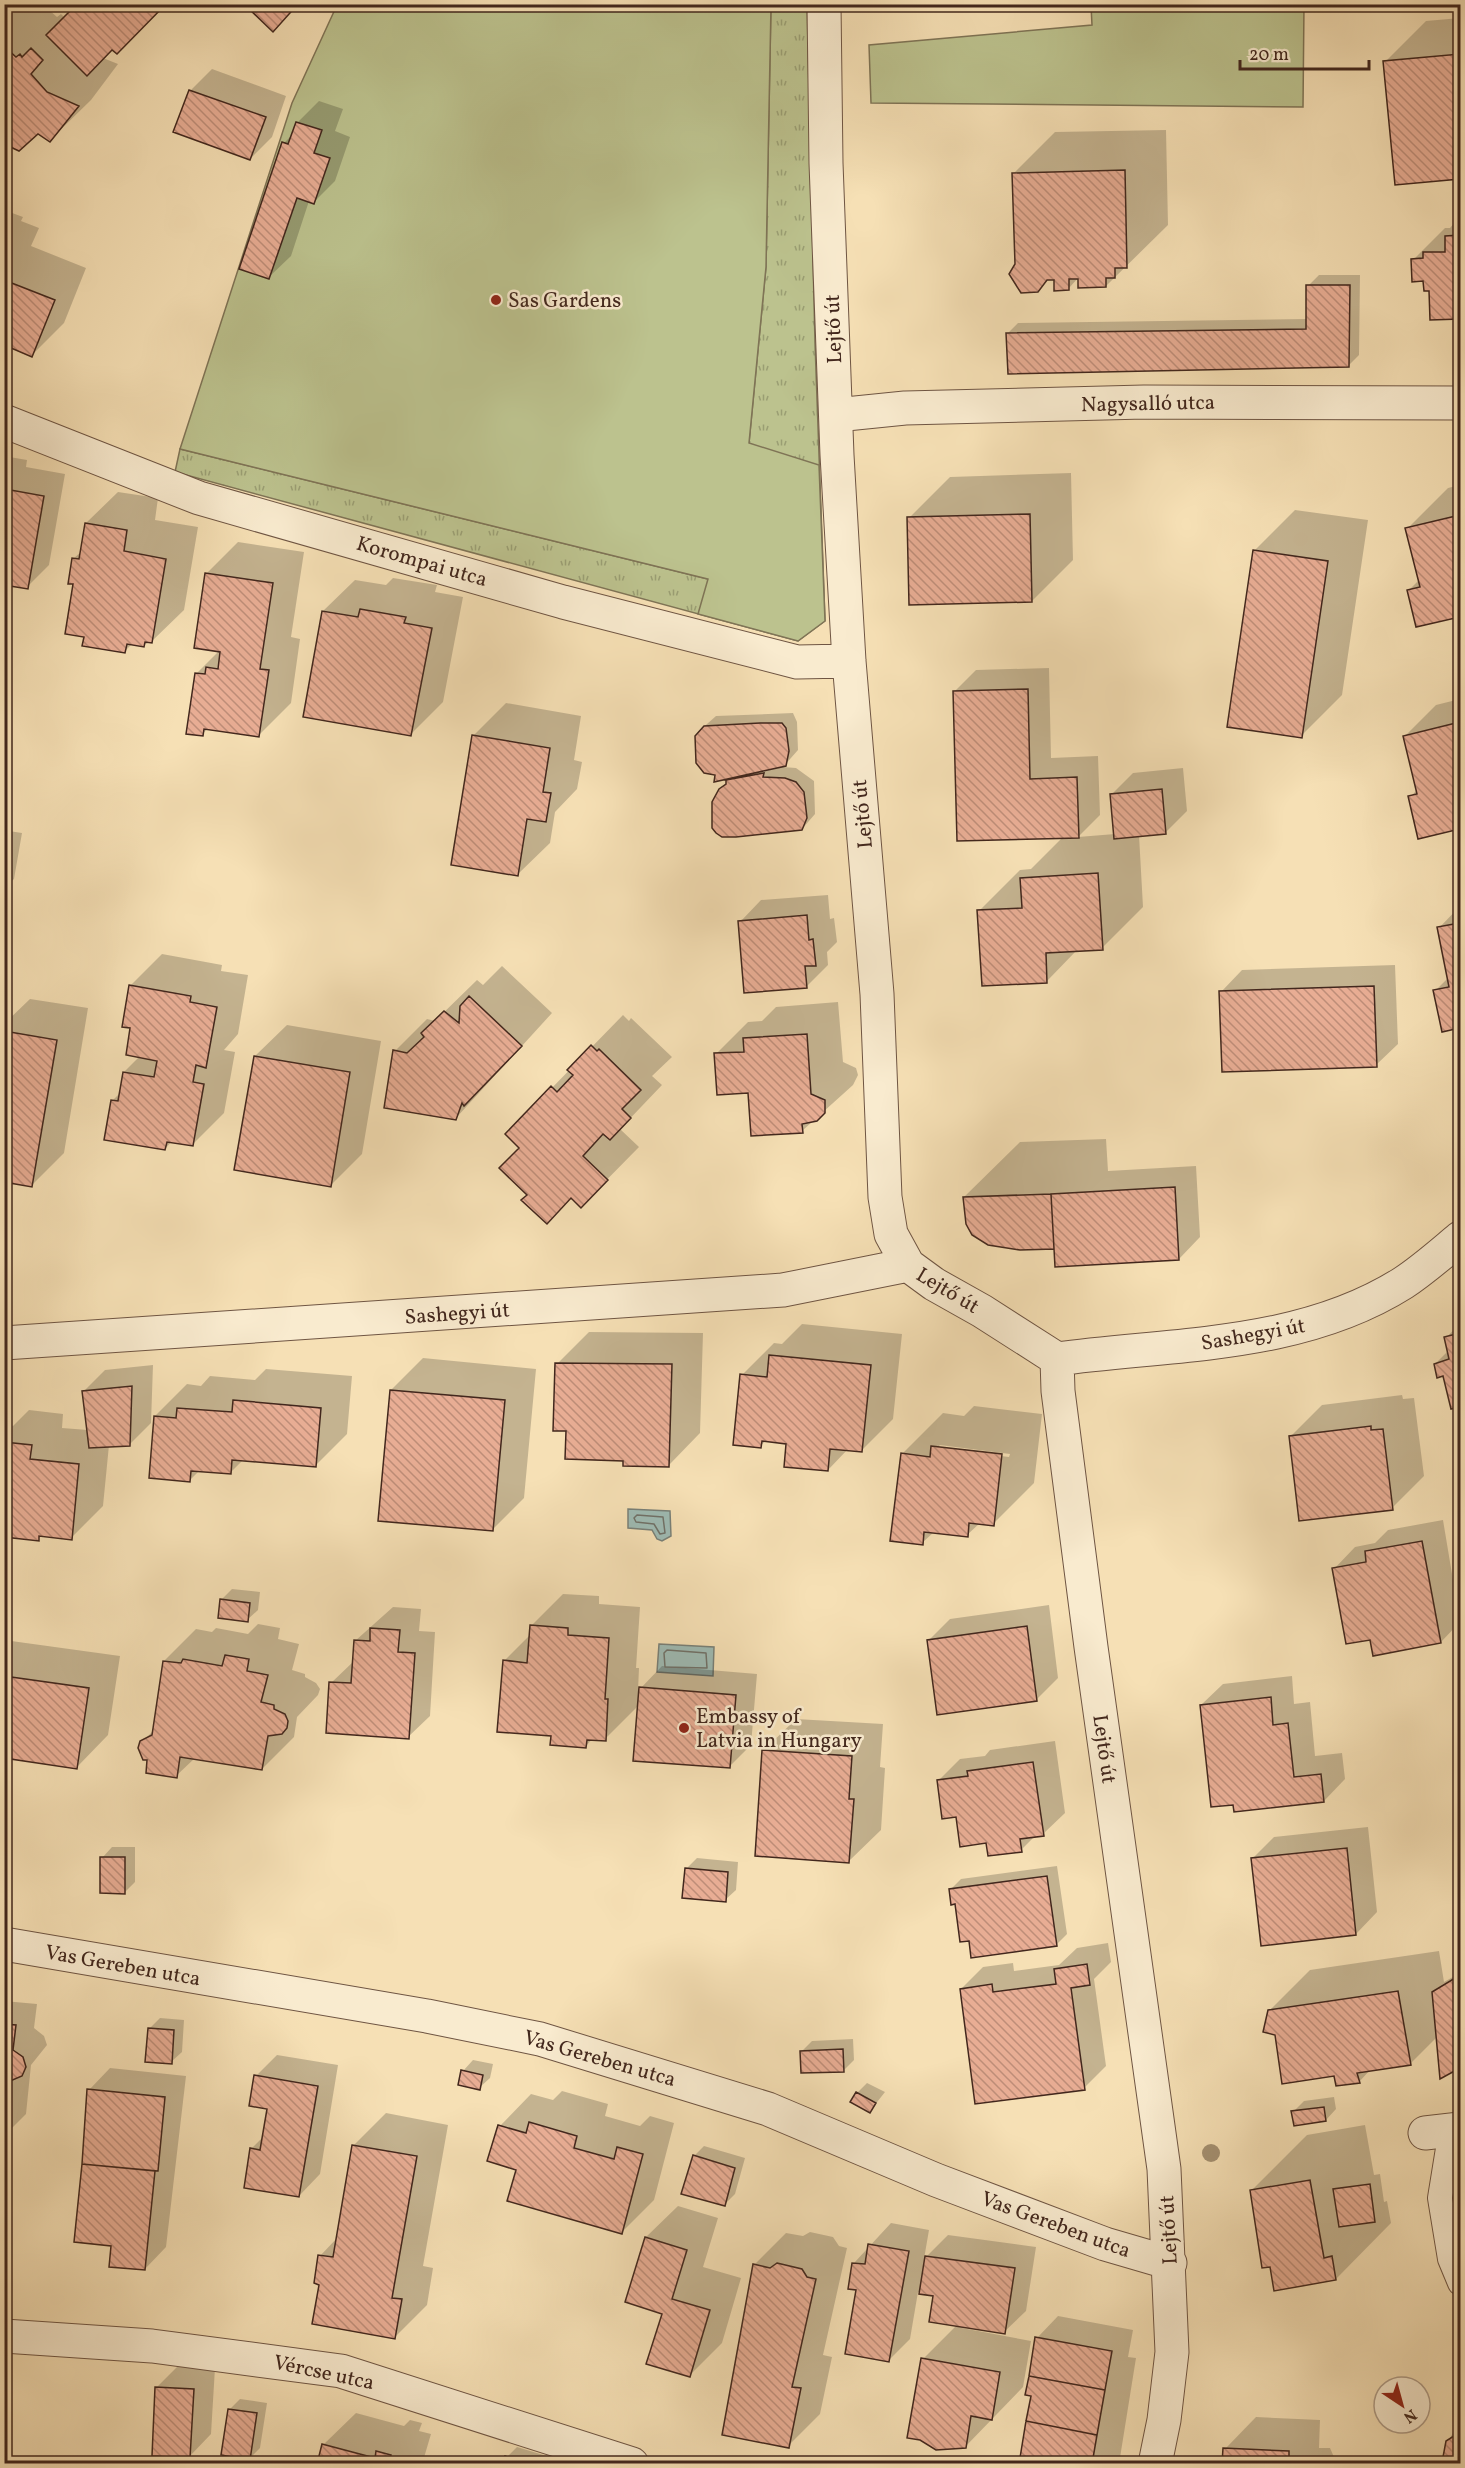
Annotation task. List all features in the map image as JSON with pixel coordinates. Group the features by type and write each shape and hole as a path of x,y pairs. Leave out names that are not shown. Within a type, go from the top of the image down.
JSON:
{"street":[{"name":"Lejtő út","path":"824,4 826,163 836,416 849,661 877,994 885,1197 891,1234 908,1265 934,1284 982,1311 1057,1359 1058,1391 1091,1647 1164,2169 1170,2264 1172,2352 1164,2420 1155,2463"},
{"name":"Nagysalló utca","path":"836,416 905,408 1144,402 1461,403"},
{"name":"Korompai utca","path":"4,421 199,498 540,595 797,662 849,661"},
{"name":"Sashegyi út","path":"1057,1359 1213,1343 1290,1331 1359,1307 1404,1283 1461,1238"},
{"name":"Sashegyi út","path":"4,1343 783,1290 908,1265"},
{"name":"Vas Gereben utca","path":"4,1944 427,2016 540,2039 768,2109 936,2180 1105,2244 1170,2264"},
{"name":"Vércse utca","path":"4,2336 152,2346 341,2371 632,2463"}],"lane":[{"path":"1446,2131 1440,2198 1449,2259 1461,2283"}],"green space":[{"name":"Sas Gardens","path":"337,5 771,5 766,267 749,443 819,465 825,621 798,641 698,614 708,579 180,449 292,103"},
{"path":"771,5 807,5 815,343 825,621 798,641 175,472 180,449 708,579 749,443 766,267"},
{"path":"1091,5 1304,5 1303,107 871,103 869,45 1092,25"}],"water":[{"path":"628,1509 670,1511 671,1536 662,1541 657,1539 652,1530 628,1528"},
{"path":"659,1644 714,1647 713,1676 657,1672"}],"building":[{"path":"67,4 166,4 117,54 112,50 87,76 46,35 72,9"},
{"path":"244,4 298,4 273,32"},
{"path":"4,46 16,57 20,54 22,57 31,48 43,60 31,74 47,92 79,106 50,142 38,134 19,151 4,144"},
{"path":"1460,54 1460,179 1395,185 1383,61"},
{"path":"189,90 266,117 250,160 173,132"},
{"path":"296,122 322,130 314,153 330,158 314,204 297,198 269,279 239,269 282,142 288,144"},
{"path":"1125,170 1127,268 1115,268 1115,278 1106,278 1106,287 1078,288 1078,279 1069,279 1069,290 1054,291 1054,280 1047,280 1038,292 1021,293 1009,274 1015,264 1012,173"},
{"path":"1460,235 1460,319 1430,320 1429,291 1424,291 1423,281 1412,282 1411,259 1423,258 1423,252 1445,252 1445,236"},
{"path":"4,280 55,300 32,357 4,345"},
{"path":"1306,285 1350,285 1349,367 1008,374 1006,333 1306,329"},
{"path":"5,489 44,496 28,589 4,585"},
{"path":"1030,514 1032,602 909,605 907,517"},
{"path":"1460,515 1460,617 1416,627 1407,590 1420,587 1405,528"},
{"path":"85,523 127,530 124,551 166,559 152,643 145,642 144,647 127,644 125,653 82,646 84,637 65,634 73,584 68,584 72,558 79,559"},
{"path":"1253,550 1328,561 1302,738 1227,727"},
{"path":"205,573 273,583 260,669 269,670 259,737 204,729 203,736 186,734 195,673 205,674 206,667 218,669 220,652 194,648"},
{"path":"360,609 406,617 404,623 432,628 411,736 303,717 322,611 358,617"},
{"path":"1028,689 1030,779 1077,777 1079,838 957,841 953,691"},
{"path":"1460,722 1460,829 1418,839 1408,796 1417,794 1403,736"},
{"path":"782,723 786,728 789,751 786,766 714,782 715,775 704,773 696,763 695,736 704,726"},
{"path":"472,735 550,748 543,792 551,793 546,822 527,819 518,876 451,865"},
{"path":"764,773 763,777 785,778 796,782 804,792 807,818 802,830 736,837 722,837 716,833 712,828 712,802 719,789 726,784 726,780"},
{"path":"1162,789 1166,834 1114,839 1110,794"},
{"path":"1098,873 1103,950 1046,953 1047,983 982,986 977,910 1022,908 1020,878"},
{"path":"807,915 809,940 813,939 816,966 805,966 807,988 744,993 738,921"},
{"path":"1460,923 1460,1028 1442,1032 1433,990 1449,987 1437,927"},
{"path":"129,985 191,996 190,1002 217,1007 206,1068 196,1065 193,1082 204,1084 193,1146 167,1142 165,1150 104,1140 111,1100 118,1101 123,1072 154,1077 157,1061 126,1055 130,1028 122,1027"},
{"path":"1374,986 1377,1067 1222,1072 1219,991"},
{"path":"469,996 522,1046 464,1106 462,1103 456,1120 384,1108 393,1050 407,1053 424,1037 421,1033 444,1011 459,1023 460,1006"},
{"path":"4,1031 57,1040 32,1187 4,1182"},
{"path":"807,1034 811,1094 825,1100 825,1113 817,1121 802,1124 803,1133 751,1136 748,1093 717,1095 714,1053 744,1052 743,1038"},
{"path":"591,1045 597,1051 599,1049 641,1090 622,1109 631,1118 610,1140 603,1134 583,1156 608,1180 581,1208 571,1198 547,1224 521,1200 527,1195 499,1168 519,1148 505,1134 551,1086 557,1092 573,1075 567,1070"},
{"path":"254,1056 350,1072 331,1187 234,1170"},
{"path":"1175,1187 1179,1260 1055,1267 1051,1194"},
{"path":"1051,1194 1054,1249 1020,1250 988,1245 972,1235 966,1224 963,1197"},
{"path":"1460,1333 1460,1407 1451,1409 1443,1376 1437,1378 1434,1364 1449,1359 1444,1337"},
{"path":"769,1355 871,1365 862,1452 830,1449 828,1471 784,1467 786,1444 762,1441 761,1448 733,1445 740,1374 767,1377"},
{"path":"555,1363 672,1364 669,1467 623,1466 623,1461 565,1459 566,1431 553,1431"},
{"path":"132,1386 130,1446 89,1448 82,1391"},
{"path":"390,1390 505,1400 493,1531 378,1521"},
{"path":"233,1400 321,1408 316,1467 232,1460 231,1474 191,1471 190,1482 149,1478 154,1416 176,1418 177,1408 232,1412"},
{"path":"1371,1426 1371,1430 1383,1429 1393,1510 1299,1521 1289,1436"},
{"path":"4,1442 32,1445 30,1459 79,1464 72,1540 39,1536 39,1541 4,1537"},
{"path":"931,1446 1002,1454 994,1526 969,1523 968,1537 924,1532 923,1545 890,1541 901,1453 930,1457"},
{"path":"1422,1541 1441,1643 1373,1656 1370,1640 1346,1644 1332,1568 1366,1562 1365,1551"},
{"path":"220,1599 250,1603 248,1622 218,1618"},
{"path":"530,1625 568,1628 568,1635 609,1638 605,1699 608,1699 606,1741 587,1740 586,1748 550,1745 551,1736 497,1732 503,1660 527,1663"},
{"path":"1027,1626 1037,1701 937,1715 927,1640"},
{"path":"370,1628 400,1630 398,1652 415,1653 409,1739 326,1733 329,1682 351,1683 354,1640 370,1641"},
{"path":"225,1655 249,1659 247,1671 268,1675 261,1702 274,1705 274,1709 285,1714 288,1721 287,1728 282,1734 268,1736 262,1770 180,1757 177,1778 146,1773 147,1760 143,1760 138,1748 140,1741 152,1735 163,1661 181,1663 183,1659 222,1666"},
{"path":"4,1676 89,1688 77,1769 4,1758"},
{"name":"Embassy of Latvia in Hungary","path":"639,1687 736,1695 730,1768 633,1761"},
{"path":"1271,1697 1273,1725 1288,1723 1294,1777 1321,1774 1324,1802 1234,1812 1233,1805 1211,1807 1200,1705"},
{"path":"762,1750 852,1756 849,1799 854,1799 849,1863 755,1856"},
{"path":"1033,1762 1044,1836 1020,1839 1022,1852 988,1856 986,1843 960,1847 956,1817 942,1819 937,1780 968,1776 967,1771"},
{"path":"1347,1848 1356,1935 1261,1946 1251,1858"},
{"path":"100,1857 125,1857 125,1894 100,1893"},
{"path":"685,1868 728,1872 726,1902 682,1898"},
{"path":"1047,1876 1057,1946 971,1958 969,1941 960,1942 955,1904 951,1905 949,1889"},
{"path":"1087,1964 1090,1985 1071,1988 1085,2090 975,2104 960,1989 992,1984 993,1992 1056,1984 1054,1969"},
{"path":"1460,1975 1460,2068 1440,2079 1432,1992"},
{"path":"1398,1991 1411,2065 1357,2073 1360,2083 1336,2086 1334,2076 1282,2084 1275,2035 1263,2032 1268,2010"},
{"path":"4,2024 16,2025 13,2050 23,2057 26,2067 22,2076 10,2081 5,2137"},
{"path":"148,2028 174,2030 172,2064 145,2062"},
{"path":"843,2049 844,2072 801,2073 800,2051"},
{"path":"461,2070 483,2075 480,2090 458,2085"},
{"path":"254,2075 318,2086 299,2197 244,2188 250,2148 260,2150 267,2109 249,2106"},
{"path":"87,2089 165,2097 158,2171 82,2164"},
{"path":"856,2092 876,2103 870,2113 850,2102"},
{"path":"1324,2107 1326,2121 1294,2126 1291,2111"},
{"path":"529,2122 577,2136 574,2148 614,2159 617,2147 643,2154 622,2234 507,2201 516,2170 487,2161 498,2125 526,2133"},
{"path":"352,2145 417,2156 392,2298 402,2299 395,2339 312,2324 319,2285 314,2283 318,2255 333,2257"},
{"path":"693,2155 735,2168 725,2206 681,2194"},
{"path":"82,2164 155,2171 145,2270 109,2267 111,2246 74,2242"},
{"path":"1310,2180 1324,2258 1332,2256 1336,2280 1274,2291 1270,2267 1262,2268 1250,2190"},
{"path":"1370,2184 1375,2222 1339,2227 1333,2189"},
{"path":"645,2237 687,2250 672,2299 710,2310 690,2377 646,2364 662,2314 625,2302"},
{"path":"868,2244 909,2251 889,2362 845,2354 856,2290 848,2289 852,2263 865,2264"},
{"path":"925,2256 1015,2268 1005,2334 929,2322 933,2296 919,2294"},
{"path":"777,2263 802,2269 807,2277 816,2279 792,2387 801,2388 789,2448 722,2435 753,2264 770,2268"},
{"path":"1035,2337 1112,2351 1105,2390 1029,2376"},
{"path":"921,2358 1000,2372 992,2420 971,2416 966,2448 936,2450 920,2440 907,2438"},
{"path":"1029,2376 1105,2390 1097,2435 1026,2421 1031,2396 1025,2395"},
{"path":"155,2387 194,2389 190,2458 152,2456"},
{"path":"228,2409 257,2413 250,2460 221,2455"},
{"path":"1026,2421 1097,2435 1092,2464 1019,2464"},
{"path":"1455,2424 1460,2424 1460,2464 1451,2464 1443,2457 1446,2441 1454,2436"},
{"path":"322,2444 375,2458 376,2451 391,2455 388,2463 391,2464 317,2464"},
{"path":"1223,2448 1289,2451 1289,2464 1222,2464"},
{"path":"505,2456 529,2464 503,2464"}],"place":[{"name":"Sas Gardens","path":"496,300"},
{"name":"Embassy of Latvia in Hungary","path":"684,1728"}]}
